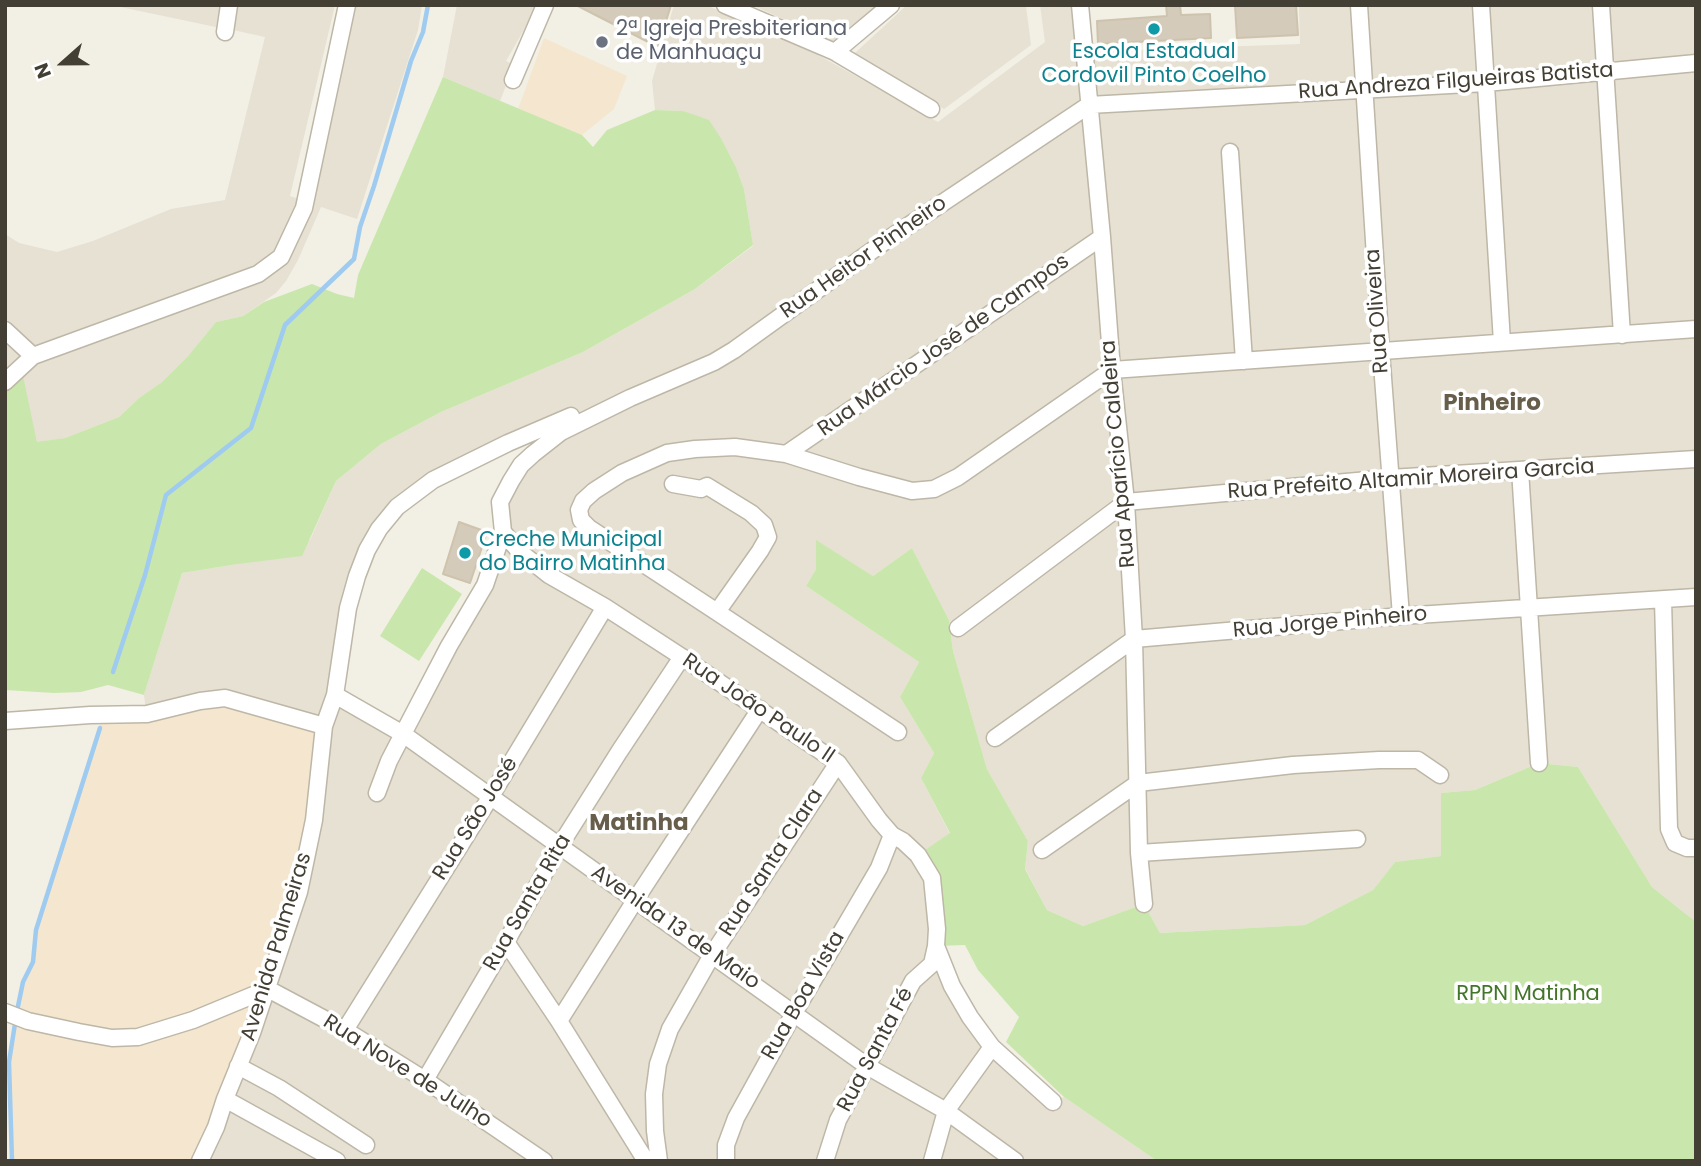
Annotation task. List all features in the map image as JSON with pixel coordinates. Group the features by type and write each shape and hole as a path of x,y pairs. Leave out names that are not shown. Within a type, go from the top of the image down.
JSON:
{"street":[{"path":"225,32 229,5"},
{"path":"5,382 33,356 258,274 281,257 304,208 346,5"},
{"path":"513,80 545,5"},
{"path":"725,5 835,52 931,109"},
{"path":"835,52 891,5"},
{"name":"Rua Aparício Caldeira","path":"1080,5 1126,502 1134,639 1139,853 1144,904"},
{"name":"Rua Oliveira","path":"1359,5 1401,616"},
{"path":"1480,5 1502,342"},
{"path":"1601,5 1622,335"},
{"name":"Rua Andreza Filgueiras Batista","path":"1089,105 1486,83 1696,63"},
{"name":"Rua Heitor Pinheiro","path":"630,398 734,350 884,242 1089,105"},
{"path":"1230,152 1244,361"},
{"name":"Rua Márcio José de Campos","path":"786,454 1102,237"},
{"path":"898,732 589,528 581,520 579,510 583,501 622,473 667,453 735,447 786,454 912,491 934,489 958,477 1112,370 1696,329"},
{"path":"5,330 33,356"},
{"path":"377,793 403,734 449,646 485,585 503,532 500,502 521,465 561,432 630,398"},
{"name":"Avenida Palmeiras","path":"200,1161 252,1033 299,892 314,820 324,726 335,695 348,608 357,576 379,529 397,508 433,480 508,443 589,408 630,398"},
{"name":"Rua Prefeito Altamir Moreira Garcia","path":"1126,502 1390,478 1696,459"},
{"path":"1520,470 1539,763"},
{"path":"673,484 701,489 708,486 751,513 764,525 768,537 761,551 718,612"},
{"path":"958,628 1126,502"},
{"name":"Rua João Paulo II","path":"503,532 520,552 548,575 605,607 838,763 879,820 892,835 918,855 932,878 936,946 952,986 970,1017 992,1047 1053,1102"},
{"name":"Rua Jorge Pinheiro","path":"1134,639 1401,616 1696,597"},
{"path":"1663,600 1669,829 1675,843 1696,848"},
{"name":"Rua São José","path":"345,1030 605,607"},
{"path":"995,738 1134,639"},
{"name":"Rua Santa Rita","path":"425,1080 559,847 682,657"},
{"name":"Avenida 13 de Maio","path":"335,695 403,734 867,1066 946,1111 1015,1161"},
{"path":"5,721 147,714 225,698 324,726"},
{"path":"559,1021 760,709"},
{"path":"1042,850 1138,783 1293,765 1379,760 1418,760 1440,775"},
{"name":"Rua Santa Clara","path":"659,1161 654,1094 658,1063 670,1029 712,955 838,763"},
{"name":"Rua Boa Vista","path":"726,1161 726,1145 736,1118 879,868 892,835"},
{"path":"1139,853 1357,839"},
{"path":"506,942 559,1021 646,1161"},
{"name":"Rua Santa Fé","path":"825,1161 838,1120 914,981 932,964 936,946"},
{"path":"5,1012 28,1021 112,1038 138,1037 193,1020 268,989"},
{"name":"Rua Nove de Julho","path":"268,989 345,1030 425,1080 544,1161"},
{"path":"932,1161 946,1111 992,1047"},
{"path":"238,1066 279,1088 366,1144"},
{"path":"225,1099 337,1161"}],"shaded area":[{"path":"111,5 220,5 216,27"},
{"path":"236,5 335,5 290,196 311,203 351,5 422,5 418,30 357,219 321,207 298,260 276,293 243,316 216,322 162,382 139,398 119,417 65,438 37,443 22,377 5,393 5,234 19,243 57,252 93,241 171,209 225,200 265,37 233,30"},
{"path":"457,5 538,5 506,61 514,65 500,101 443,77"},
{"path":"674,5 706,5 811,51 938,122 1045,42 1040,5 1080,5 1085,52 1300,44 1299,5 1696,5 1696,922 1652,887 1578,767 1539,763 1475,790 1441,793 1441,856 1395,862 1373,890 1305,925 1160,933 1144,904 1083,926 1047,910 1025,868 1028,841 987,769 953,651 949,620 912,548 873,576 816,541 816,569 806,586 919,662 900,697 934,753 921,778 950,834 937,929 970,1017 1053,1102 1064,1097 1157,1161 200,1161 144,695 182,573 238,564 310,540 336,481 381,444 441,412 583,352 695,289 753,246 744,189 722,140 683,111 655,110 652,81","holes":["626,399 521,465 500,502 503,532 403,734 335,695 367,550 433,480 589,408"]},
{"path":"752,5 879,5 836,43"},
{"path":"907,5 1026,6 1031,45 944,109 855,53"},
{"path":"544,38 627,76 614,109 582,135 518,109"},
{"path":"200,701 324,726 299,892 200,1161 14,1161 9,1062 17,1011 23,982 33,962 36,930 103,715"}],"green space":[{"path":"443,77 582,135 593,147 607,130 655,110 683,111 709,120 736,167 744,189 753,245 695,289 583,352 441,412 381,444 336,481 302,556 182,573 144,695 108,685 81,692 5,690 5,393 23,376 37,442 65,438 119,417 139,398 162,382 216,322 243,316 264,302 312,284 354,298 358,275"},
{"name":"RPPN Matinha","path":"816,540 873,576 912,548 949,620 953,651 987,769 1028,841 1025,869 1047,910 1083,926 1144,904 1160,933 1305,925 1373,890 1395,862 1441,856 1441,793 1475,790 1539,763 1578,767 1652,887 1696,922 1696,1161 1157,1161 1064,1097 1006,1042 1019,1017 978,970 965,945 936,946 937,929 918,855 950,833 921,778 934,753 900,697 919,662 806,586 816,569"},
{"path":"422,568 462,594 419,661 380,636"}],"building":[{"path":"576,5 671,5 658,47"},
{"name":"Escola Estadual Cordovil Pinto Coelho","path":"1166,5 1180,5 1181,15 1210,14 1211,38 1098,44 1097,21 1167,16"},
{"path":"1235,5 1296,5 1298,35 1237,38"},
{"name":"Creche Municipal do Bairro Matinha","path":"459,522 487,532 470,583 443,574"}],"waterway":[{"path":"113,672 145,575 166,495 251,428 285,325 354,259 360,227 411,61 423,32 428,5"},
{"path":"12,1161 9,1062 17,1011 23,982 33,962 36,930 100,728"}],"place":[{"name":"Escola Estadual Cordovil Pinto Coelho","path":"1154,29"},
{"name":"2ª Igreja Presbiteriana de Manhuaçu","path":"602,42"},
{"name":"Creche Municipal do Bairro Matinha","path":"465,553"}],"district":[{"name":"Pinheiro","path":"1492,404"},
{"name":"Matinha","path":"639,824"}]}
